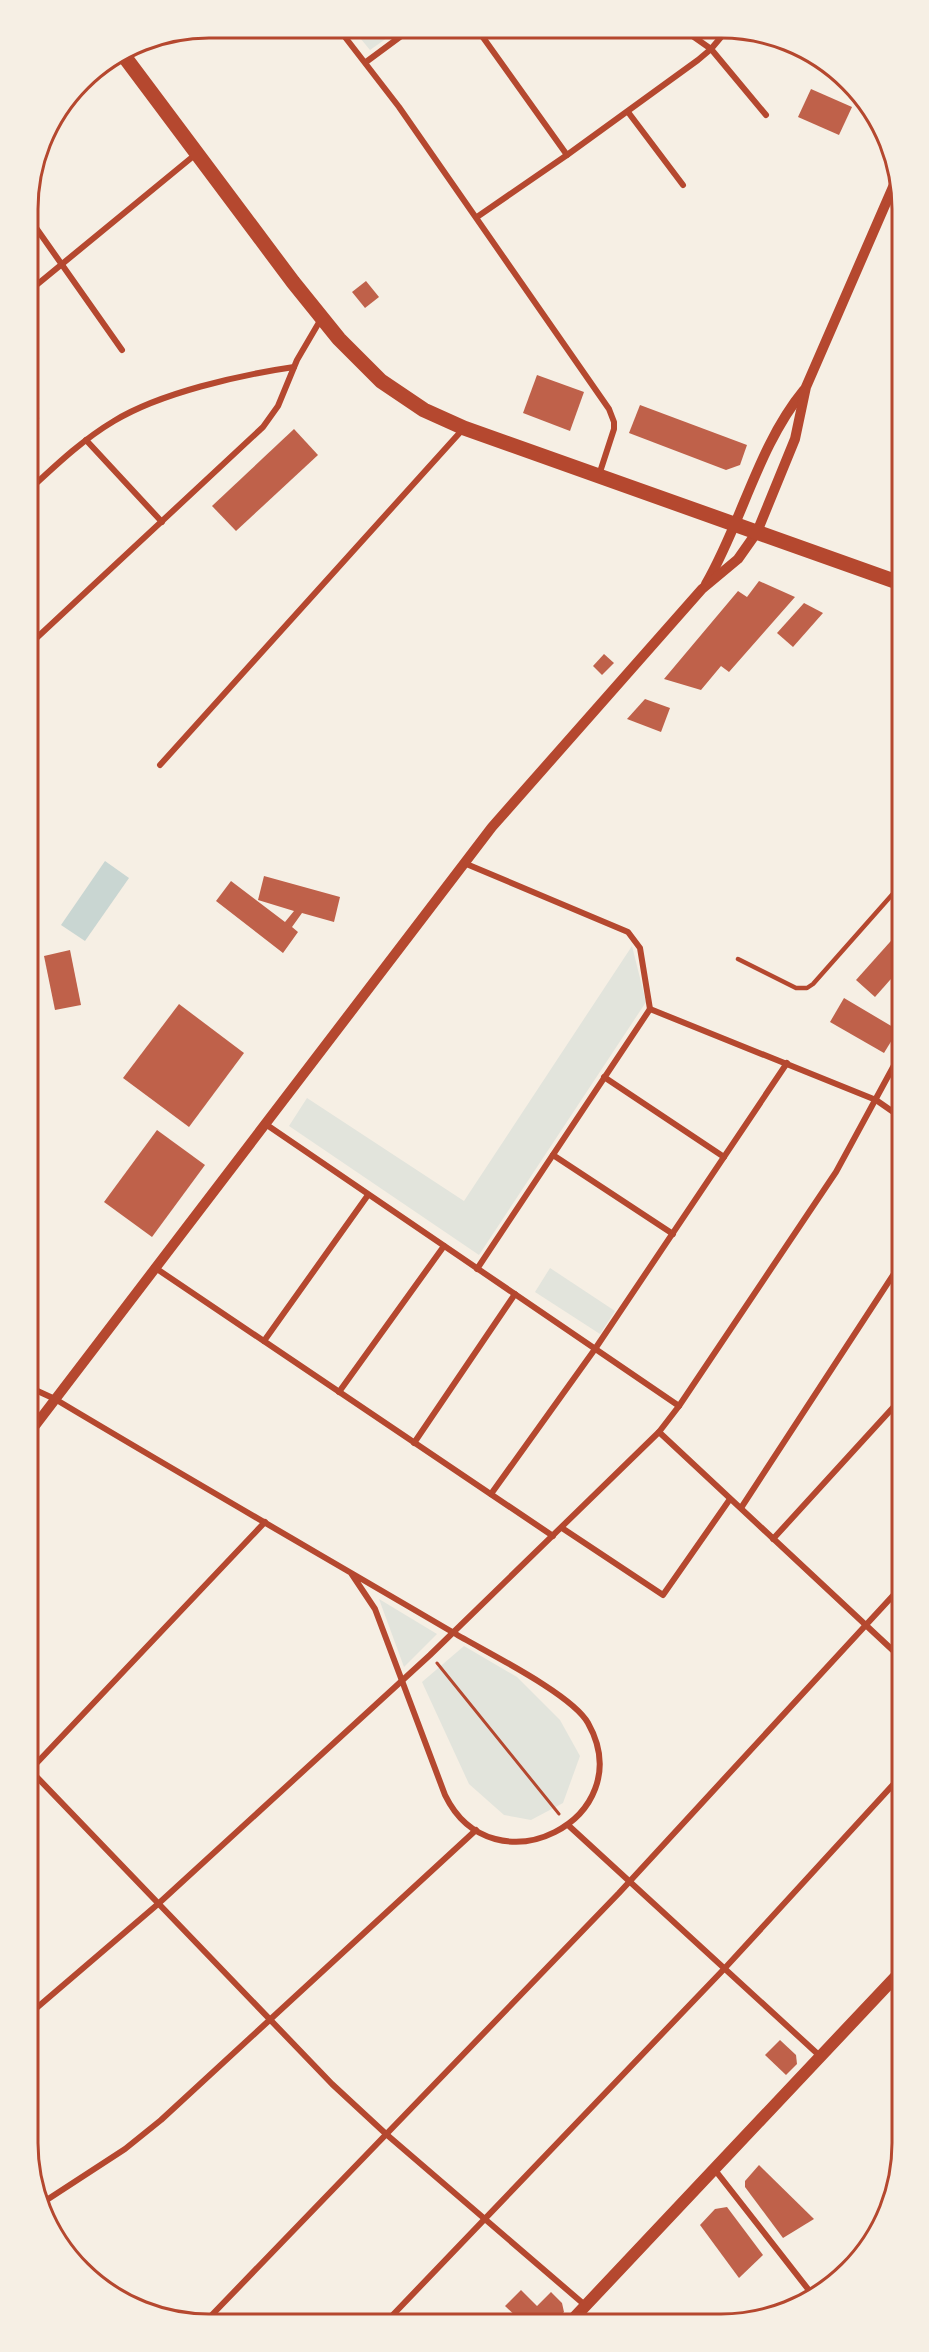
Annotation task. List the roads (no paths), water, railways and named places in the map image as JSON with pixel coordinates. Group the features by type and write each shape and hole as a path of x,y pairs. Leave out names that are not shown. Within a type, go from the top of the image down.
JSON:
{"main road":[{"path":"126,59 321,319 381,381 424,410 464,428 892,580"},
{"path":"578,2314 891,1982"}],"street":[{"path":"346,38 366,62 477,217 612,415 614,429 599,476"},
{"path":"366,62 398,38"},
{"path":"483,38 567,155"},
{"path":"695,38 711,49 766,116"},
{"path":"477,217 628,111 711,49 720,38"},
{"path":"628,111 683,185"},
{"path":"38,284 197,153"},
{"path":"702,589 718,563 783,421 806,387 891,192"},
{"path":"38,230 122,350"},
{"path":"38,637 263,427 278,406 294,367 321,319"},
{"path":"38,482 86,440 130,412 164,399 223,382 294,367"},
{"path":"38,1422 464,862 526,786 702,589 738,560 757,532 795,439 806,387"},
{"path":"160,765 464,428"},
{"path":"86,440 162,522"},
{"path":"464,862 628,932 640,948 650,1009 477,1269"},
{"path":"650,1009 876,1100 892,1111"},
{"path":"491,1494 595,1349 788,1063"},
{"path":"38,2007 158,1904 402,1681 659,1432 679,1406 836,1172 892,1070"},
{"path":"604,1077 724,1157"},
{"path":"264,1123 679,1406"},
{"path":"553,1155 673,1234"},
{"path":"264,1341 368,1195"},
{"path":"339,1392 444,1246"},
{"path":"154,1267 553,1536"},
{"path":"741,1508 891,1278"},
{"path":"414,1443 515,1294"},
{"path":"38,1391 265,1522 555,1693 575,1707 588,1723 599,1759 597,1782 588,1803 568,1825 550,1835 531,1841 510,1841 476,1830 458,1816 450,1806 375,1609 351,1573"},
{"path":"773,1539 891,1409"},
{"path":"659,1432 891,1649"},
{"path":"562,1528 663,1595 730,1499"},
{"path":"38,1764 265,1522"},
{"path":"213,2314 630,1881 891,1597"},
{"path":"38,1776 332,2084 386,2134 586,2306"},
{"path":"394,2314 724,1968 891,1787"},
{"path":"568,1825 821,2057"},
{"path":"47,2200 149,2131 476,1830"},
{"path":"715,2170 809,2290"}],"lane":[{"path":"738,959 796,988 807,988 892,895"}]}
